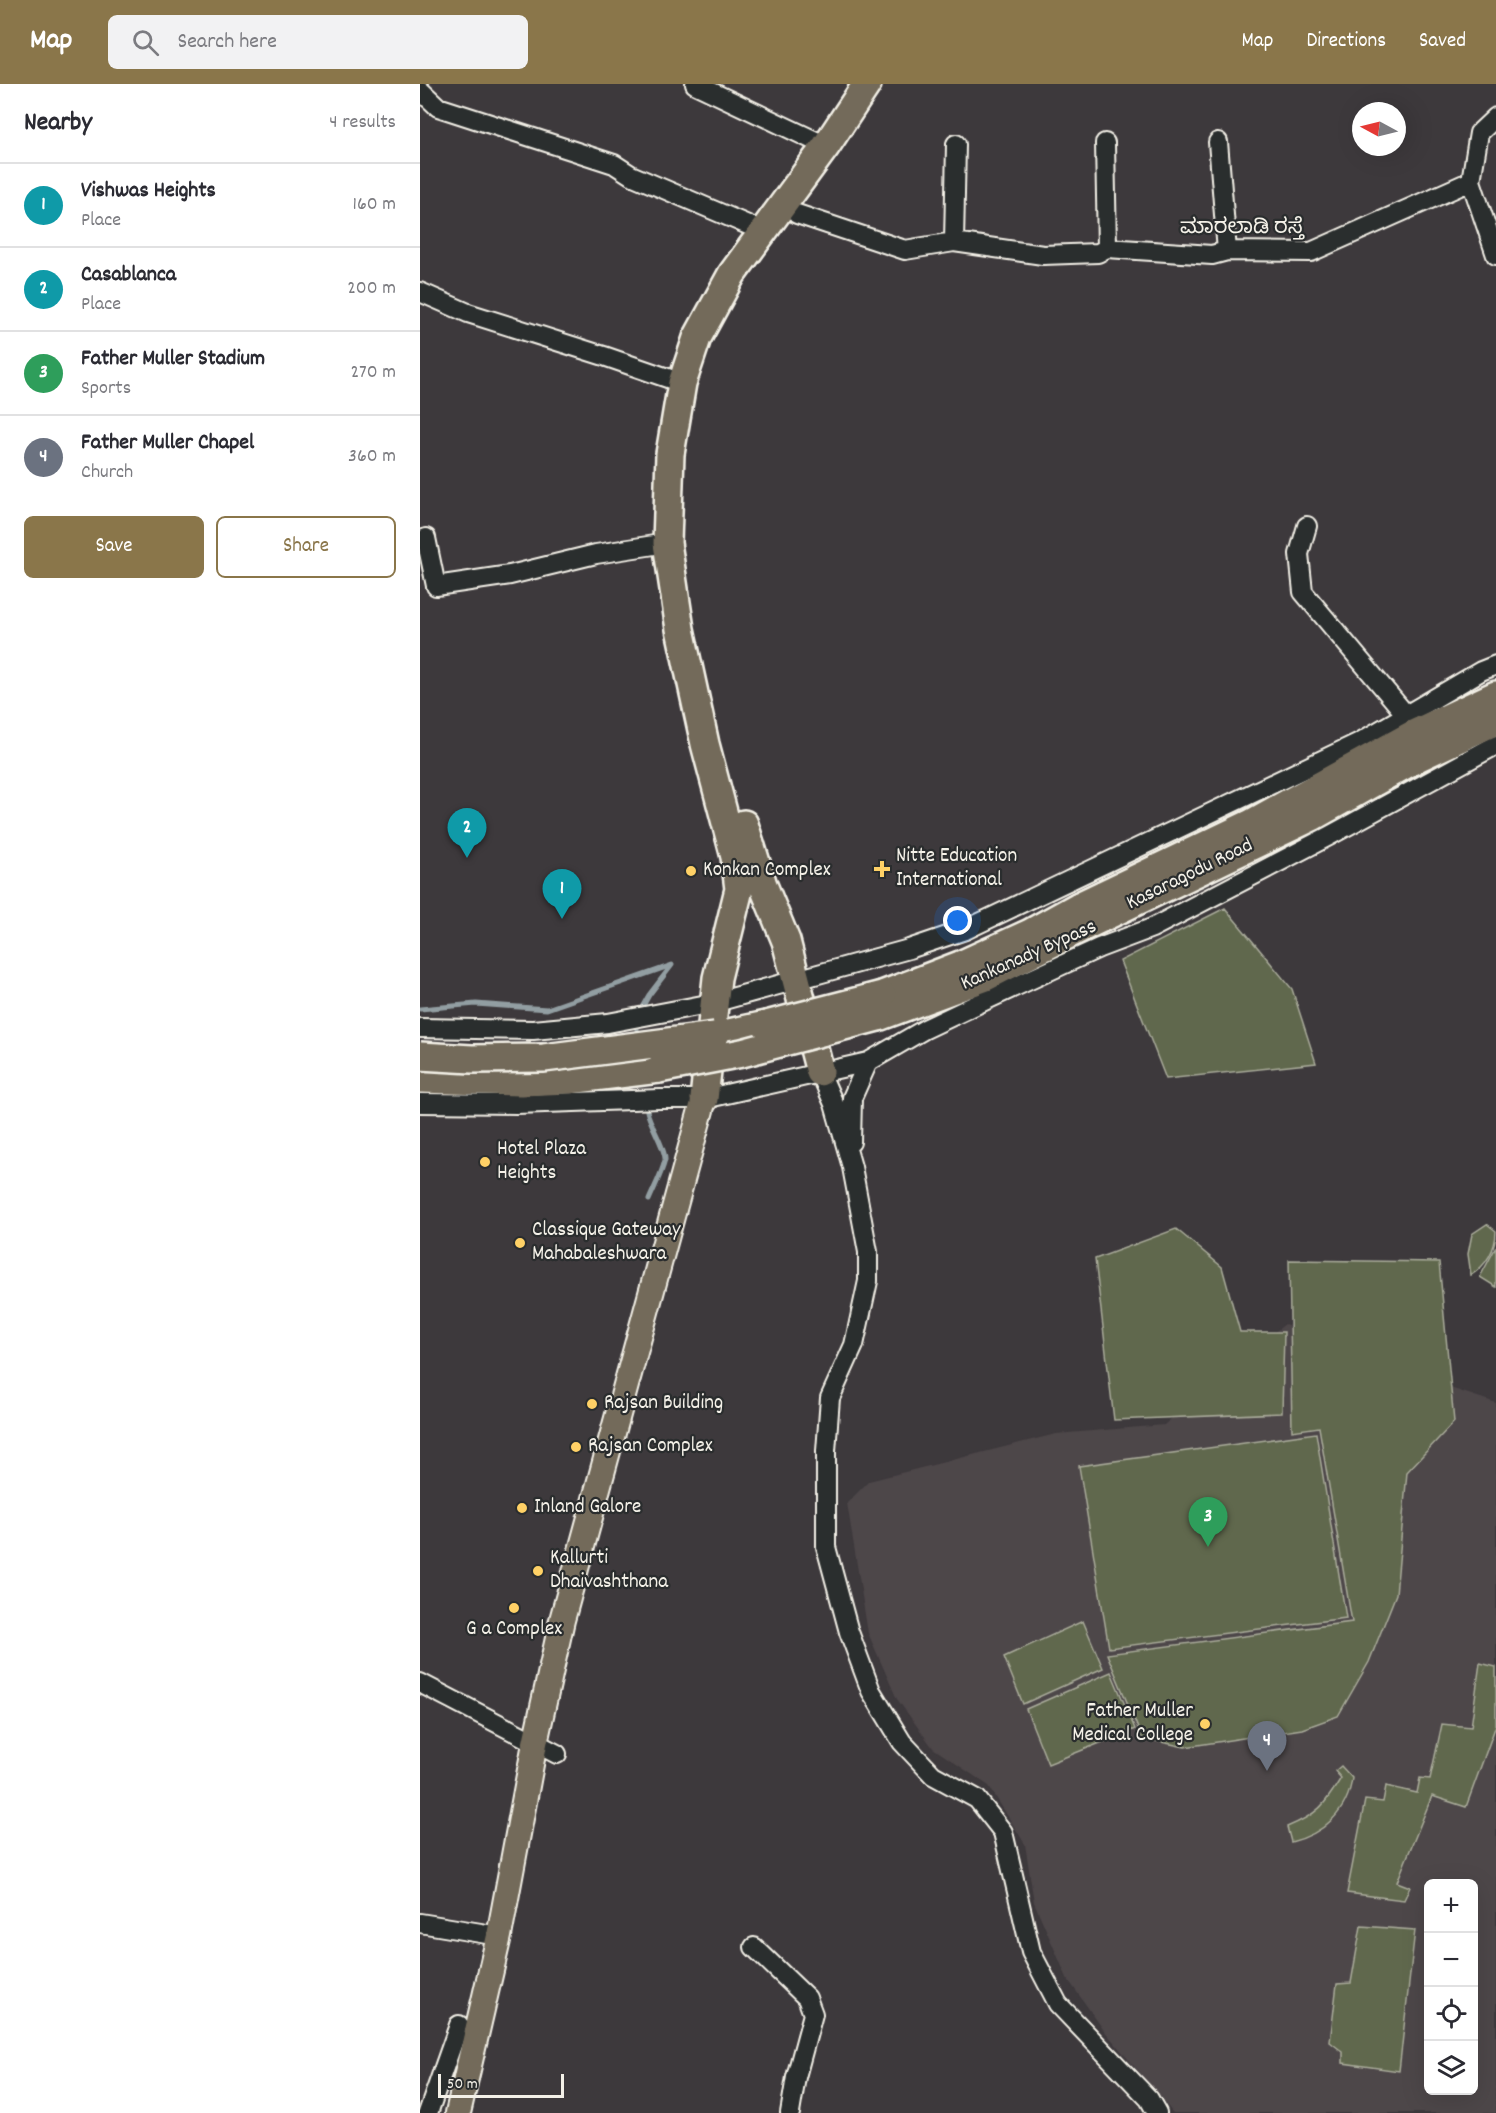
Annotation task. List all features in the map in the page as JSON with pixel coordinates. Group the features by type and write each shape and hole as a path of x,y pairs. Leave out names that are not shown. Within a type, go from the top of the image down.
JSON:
{"highway":[{"path":"704,1099 717,978 739,889 735,857 689,676 667,543 670,454 682,383 697,338 732,274 826,146 867,84"},
{"path":"820,1072 786,941 752,853 725,751 702,650 684,542 687,456 699,388 713,345 746,283 840,156 888,84"},
{"name":"Kasaragodu Road","path":"880,1006 960,965 1030,933 1077,907 1250,824 1413,734 1496,695"},
{"name":"Kasaragodu Road","path":"880,1006 986,977 1314,816 1419,757 1496,721"},
{"path":"420,1056 472,1059 581,1055 715,1036 880,1006"},
{"path":"420,1079 521,1082 569,1080 659,1069 742,1053 880,1006"}],"main road":[{"path":"458,2113 499,1936 562,1620 704,1099"}],"street":[{"path":"695,84 826,146"},
{"path":"420,90 438,107 614,164 632,175 762,231"},
{"path":"1496,117 1479,133 1471,181 1496,255"},
{"path":"1218,142 1227,251"},
{"path":"1105,143 1107,248"},
{"path":"954,242 956,144"},
{"name":"ಮಾರಲಾಡಿ ರಸ್ತೆ","path":"797,214 905,250 954,242 1043,255 1098,253 1107,248 1212,255 1227,251 1311,252 1471,181"},
{"path":"420,292 468,313 682,383"},
{"path":"1307,526 1299,555 1303,592 1407,716"},
{"path":"426,538 436,586 510,575 596,554 667,543"},
{"path":"420,1028 533,1030 608,1023 713,1003 909,949 965,930 1360,742 1481,671 1496,665"},
{"name":"Kankanady Bypass","path":"420,1102 516,1104 704,1099 868,1062 925,1029 984,1000 1099,948 1152,928 1329,836 1496,745"},
{"path":"852,1167 850,1138 852,1098 868,1062"},
{"path":"820,1072 834,1104 852,1167 868,1252 868,1281 854,1346 830,1398 826,1451 826,1547 849,1632 871,1691 902,1742 933,1775 977,1800 1003,1832 1031,1952 1058,2004 1149,2099 1157,2113"},
{"path":"420,1683 557,1754"},
{"path":"420,1923 499,1936"},
{"path":"754,1947 807,1998 813,2014 796,2077 790,2113"},
{"path":"428,2113 459,2025"}],"shaded area":[{"name":"Father Muller Medical College","path":"1285,1324 1432,1382 1496,1403 1496,2113 1173,2113 1103,2029 1067,1978 1034,1902 1025,1844 989,1786 933,1748 897,1699 868,1633 847,1503 869,1481 1056,1434 1164,1425 1240,1359"}],"green space":[{"path":"1225,908 1292,989 1316,1063 1166,1079 1120,961"},
{"path":"1487,1224 1496,1231 1494,1244 1486,1262 1471,1275 1468,1254 1472,1234"},
{"path":"1176,1229 1222,1267 1240,1332 1284,1332 1282,1413 1114,1420 1095,1259"},
{"path":"1496,1247 1496,1287 1480,1277"},
{"path":"1289,1260 1439,1262 1454,1422 1407,1472 1396,1594 1369,1662 1338,1716 1302,1729 1185,1747 1142,1738 1107,1654 1352,1622 1319,1427 1292,1431"},
{"path":"1316,1433 1346,1618 1109,1648 1079,1466"},
{"path":"1083,1621 1103,1668 1023,1704 1004,1657"},
{"path":"1480,1663 1496,1667 1496,1725 1466,1807 1432,1796 1397,1882 1410,1887 1404,1900 1347,1893 1365,1800 1383,1802 1386,1786 1417,1793 1420,1778 1430,1779 1442,1724 1471,1727"},
{"path":"1111,1672 1135,1729 1048,1764 1026,1709"},
{"path":"1341,1766 1352,1778 1350,1790 1339,1811 1323,1827 1291,1842 1287,1827 1306,1818 1325,1802 1341,1778 1335,1771"},
{"path":"1361,1926 1415,1930 1399,2071 1343,2063 1343,2052 1330,2042 1337,1984 1351,1983"}],"waterway":[{"path":"420,1009 476,1004 547,1009 672,965 649,995 637,1016 637,1037"},
{"path":"420,1009 476,1004 547,1009 672,965 649,995 639,1013"},
{"path":"647,1111 665,1155 660,1175 649,1200"}],"place":[{"name":"Casablanca","path":"467,858"},
{"name":"Nitte Education International","path":"882,869"},
{"name":"Konkan Complex","path":"691,871"},
{"name":"Vishwas Heights","path":"562,919"},
{"name":"Hotel Plaza Heights","path":"485,1162"},
{"name":"Classique Gateway Mahabaleshwara","path":"520,1243"},
{"name":"Rajsan Building","path":"592,1404"},
{"name":"Rajsan Complex","path":"576,1447"},
{"name":"Inland Galore","path":"522,1508"},
{"name":"Father Muller Stadium","path":"1208,1547"},
{"name":"Kallurti Dhaivashthana","path":"538,1571"},
{"name":"G a Complex","path":"514,1608"},
{"name":"Father Muller Medical College","path":"1205,1724"},
{"name":"Father Muller Chapel","path":"1267,1771"}]}
